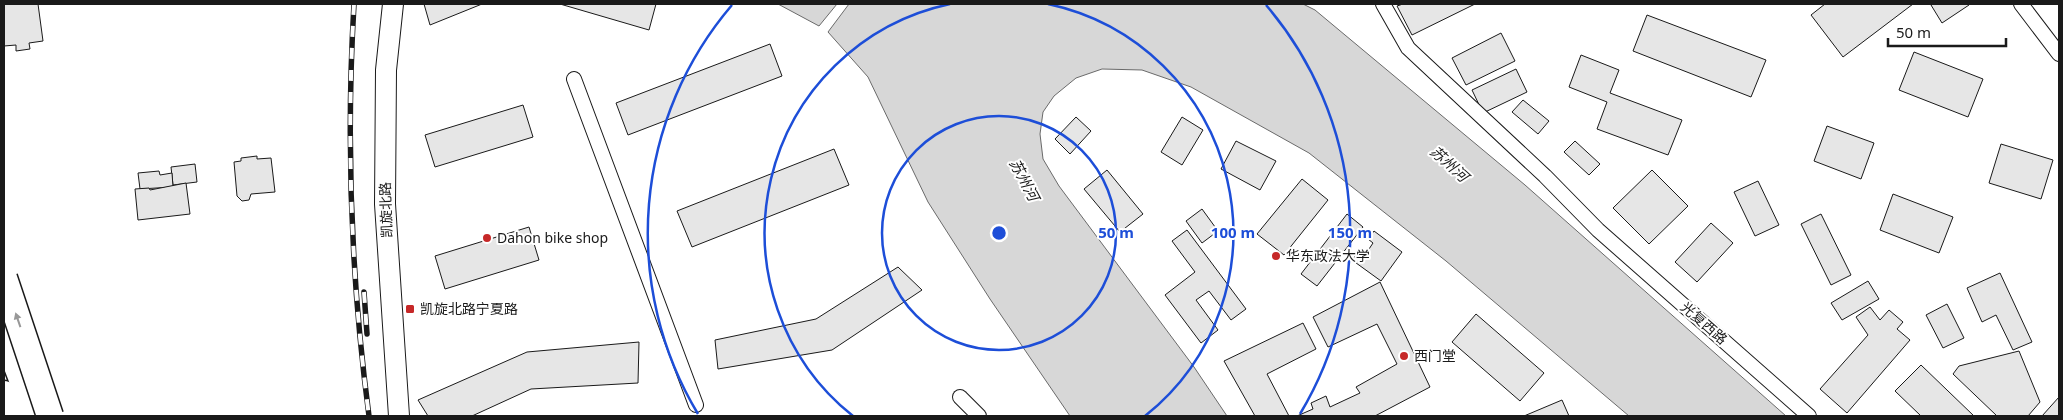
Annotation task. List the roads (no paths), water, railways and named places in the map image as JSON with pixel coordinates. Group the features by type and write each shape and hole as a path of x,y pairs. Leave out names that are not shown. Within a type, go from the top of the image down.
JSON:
{"highway":[{"path":"4,278 50,416"},
{"path":"4,332 36,416"},
{"path":"4,394 13,416"}],"street":[{"name":"凯旋北路","path":"392,4 386,70 385,204 399,416"},
{"name":"光复西路","path":"1383,4 1408,48 1545,176 1598,230 1809,416"},
{"path":"2021,4 2059,54"},
{"path":"574,79 696,405"},
{"path":"960,397 979,416"}],"water":[{"path":"778,4 837,4 819,26"},
{"name":"苏州河","path":"849,4 1303,4 1315,10 1525,185 1786,416 1629,416 1446,261 1309,153 1191,87 1142,70 1102,69 1076,78 1054,96 1043,112 1040,134 1043,159 1059,186 1194,367 1227,416 1070,416 990,299 928,202 868,77 828,32"}],"railway":[{"path":"354,4 350,159 354,262 369,416"},
{"path":"364,292 367,334"}],"place":[{"name":"Dahon bike shop","path":"487,238"},
{"name":"华东政法大学","path":"1276,256"},
{"name":"凯旋北路宁夏路","path":"410,309"},
{"name":"西门堂","path":"1404,356"}]}
